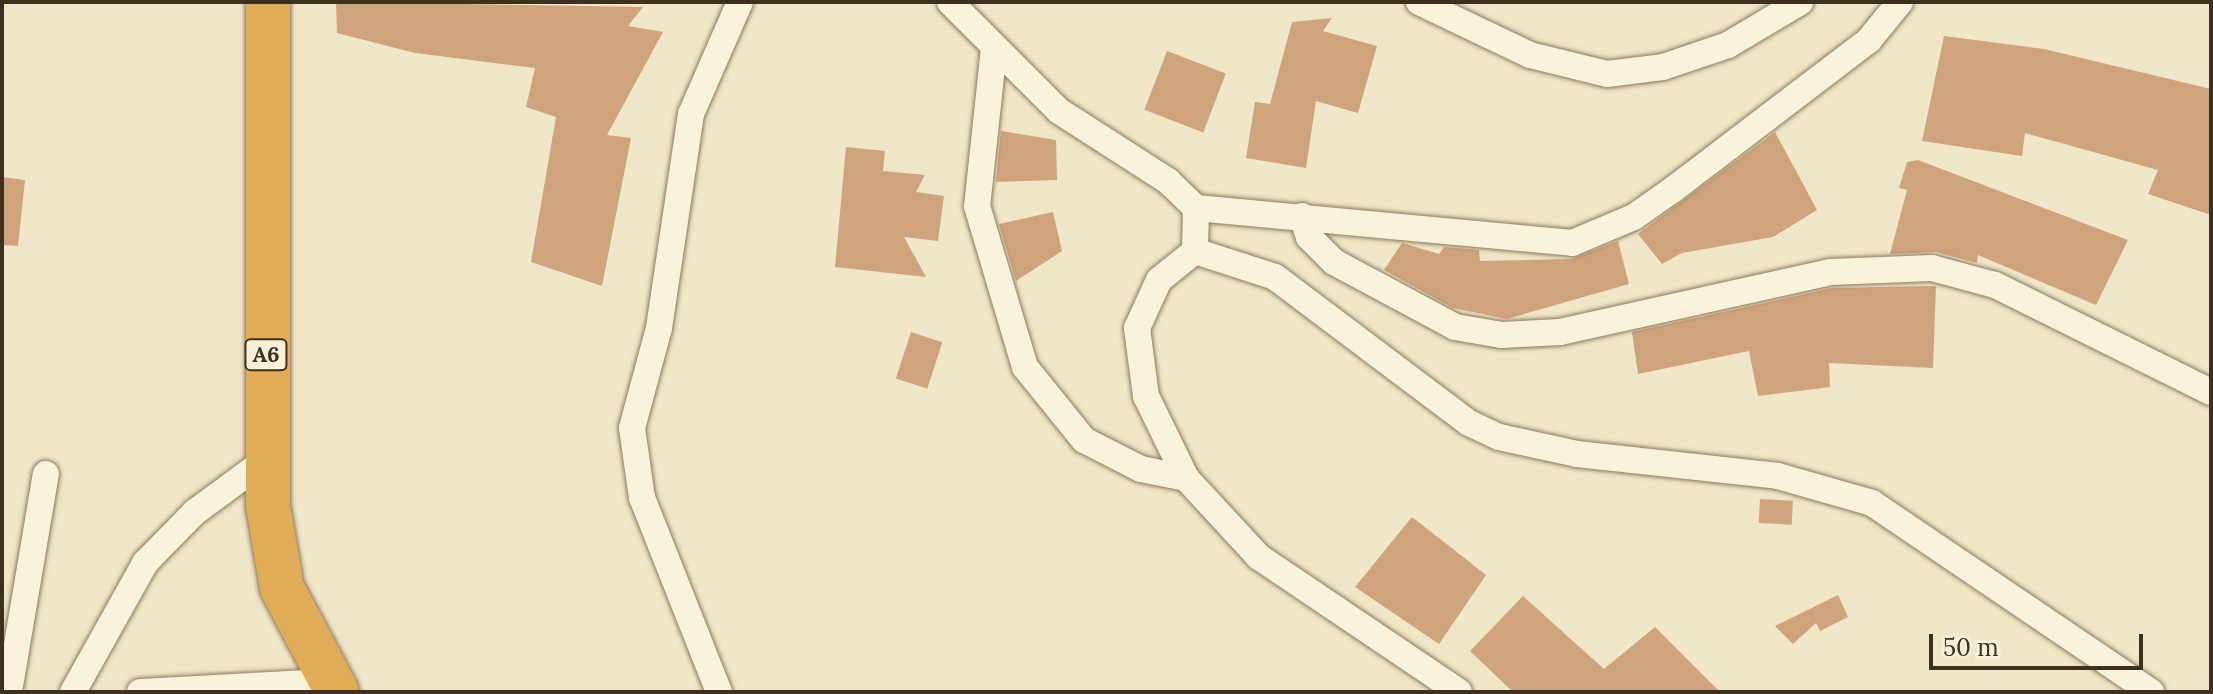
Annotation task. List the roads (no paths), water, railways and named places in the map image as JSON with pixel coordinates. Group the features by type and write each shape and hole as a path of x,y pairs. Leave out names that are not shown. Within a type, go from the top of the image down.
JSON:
{"highway":[{"name":"A6","path":"268,2 267,459 282,588 332,687"}],"street":[{"path":"719,692 642,498 632,428 659,328 691,114 707,62 740,2"},
{"path":"950,2 994,48 1085,132 1168,181 1196,208 1572,243 1634,217 1675,188 1869,40 1900,2"},
{"path":"1419,2 1530,55 1607,74 1663,67 1728,45 1800,2"},
{"path":"994,48 977,206 1025,367 1084,440 1141,469 1186,478"},
{"path":"1196,208 1195,251 1159,280 1137,328 1146,396 1186,478 1259,557 1459,692"},
{"path":"1302,216 1309,237 1334,262 1455,327 1502,335 1560,332 1830,272 1932,268 1995,285 2211,392"},
{"path":"1195,251 1275,277 1469,423 1499,437 1577,454 1778,476 1872,503 2151,692"},
{"path":"73,692 145,563 195,512 267,459"},
{"path":"14,687 46,474"},
{"path":"140,692 332,687"}]}
